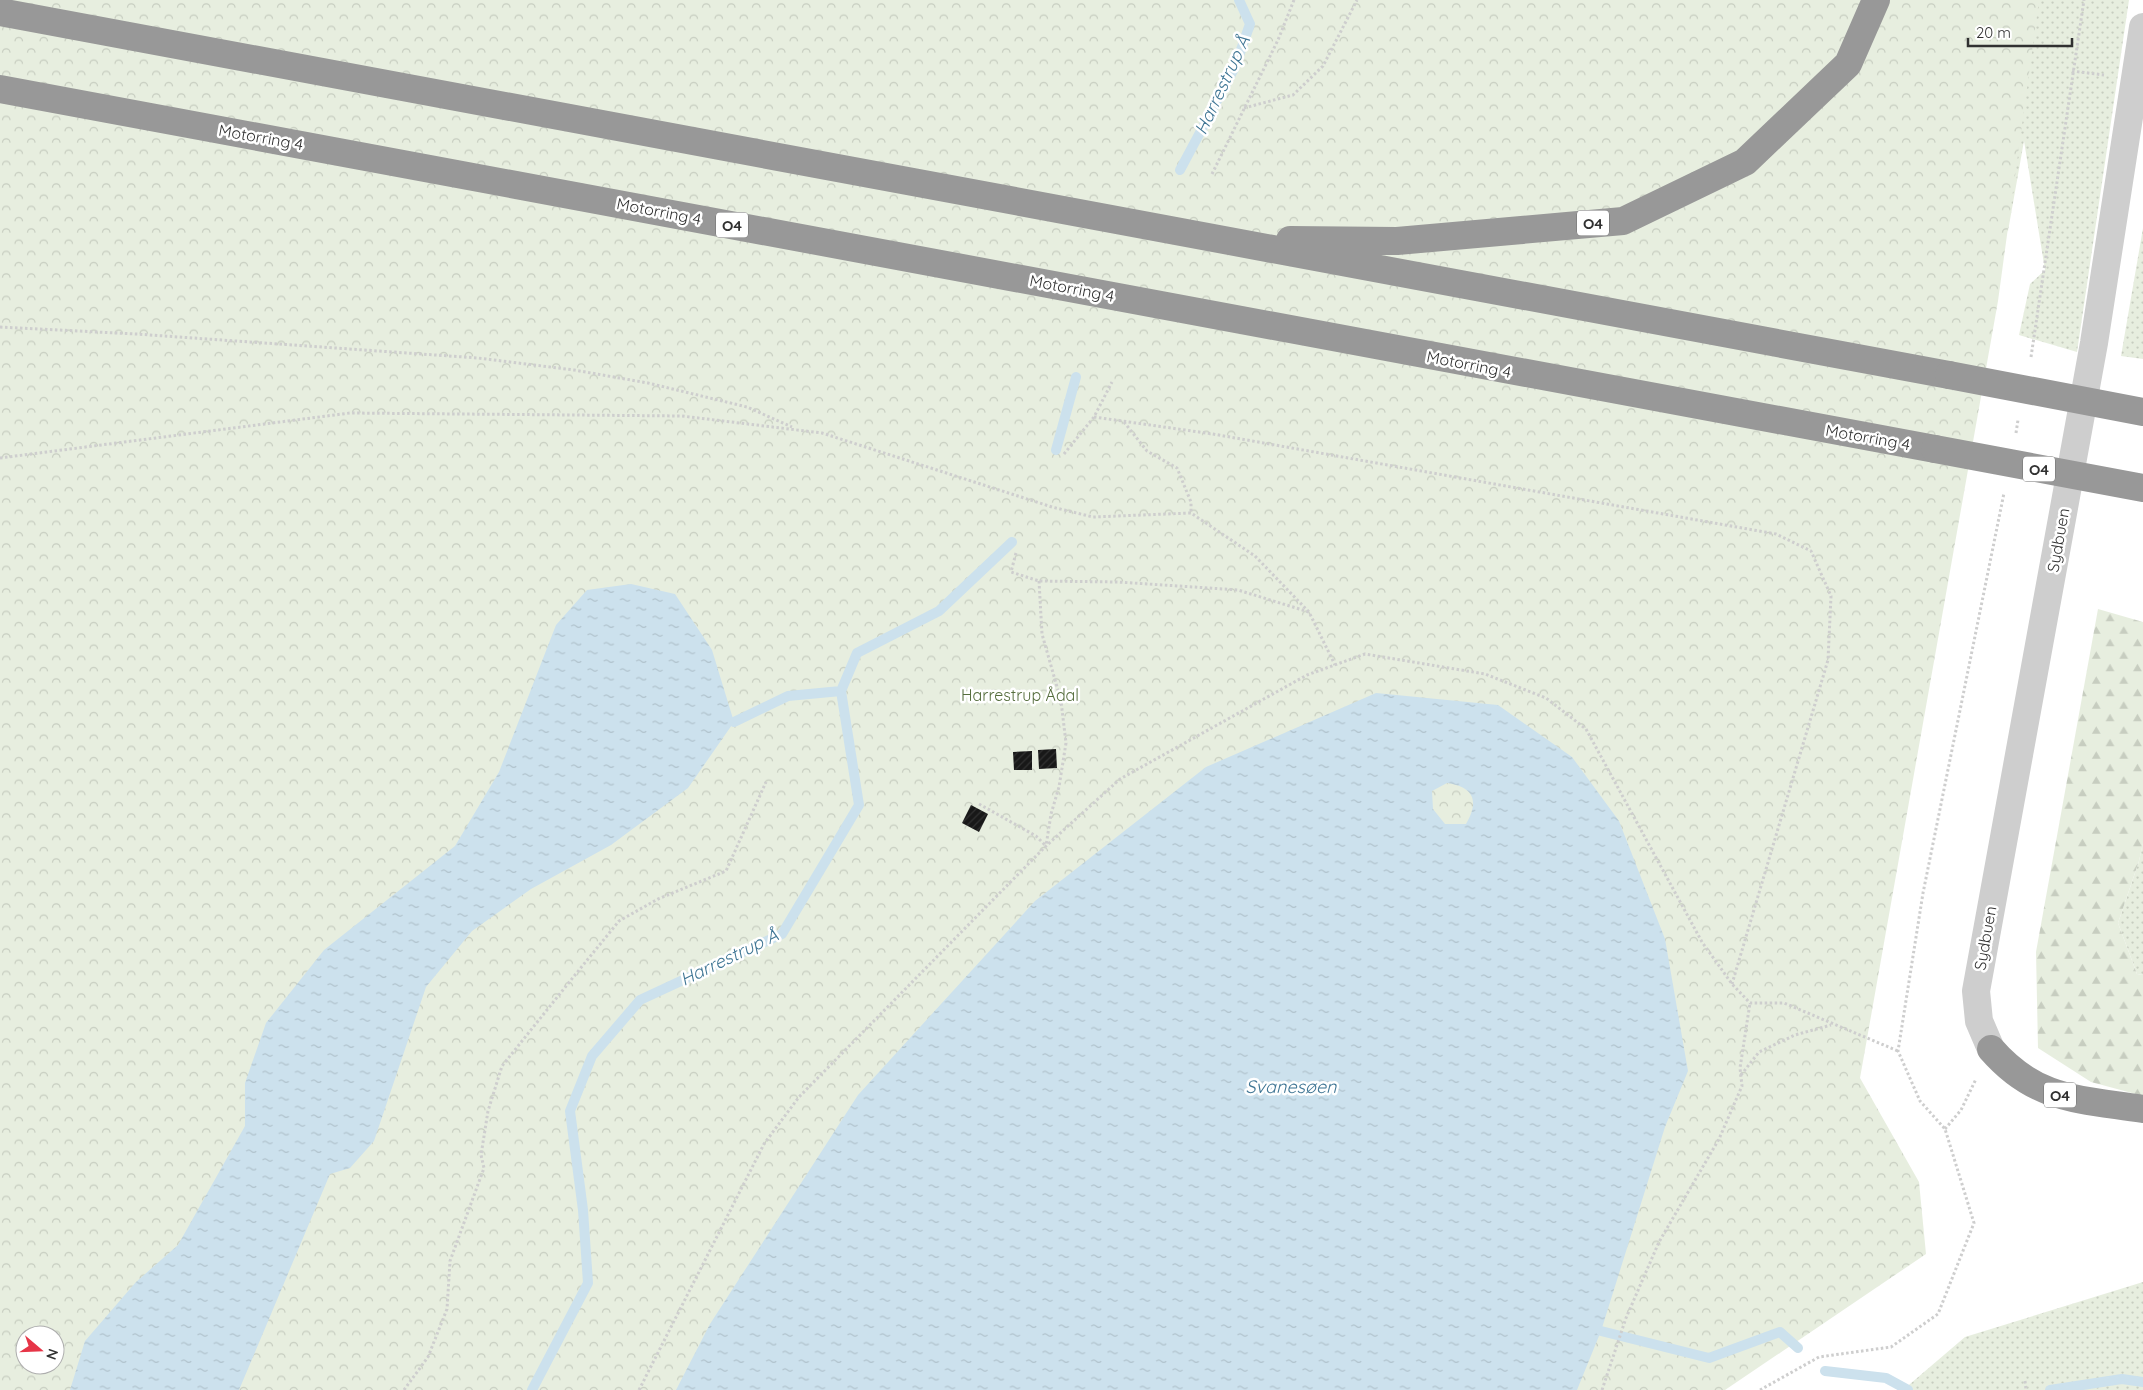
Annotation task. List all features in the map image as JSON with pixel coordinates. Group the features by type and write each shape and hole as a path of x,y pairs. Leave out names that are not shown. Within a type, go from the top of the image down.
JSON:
{"highway":[{"name":"O4","path":"1216,239 1397,241 1623,221 1745,162 1848,64 1876,0"},
{"name":"O4","path":"0,12 2143,412"},
{"name":"Motorring 4","path":"0,88 2143,488"},
{"name":"O4","path":"1991,1050 2007,1067 2026,1082 2045,1091 2065,1097 2143,1109"}],"street":[{"name":"Sydbuen","path":"1991,1050 1979,1021 1976,991 2094,343 2143,27"}],"path":[{"path":"1212,174 1278,40 1294,0"},
{"path":"1244,108 1293,95 1323,66 1357,0"},
{"path":"2030,360 2038,322 2072,71 2084,0"},
{"path":"0,327 126,333 478,358 574,370 648,382 747,407 796,429"},
{"path":"1064,454 1094,417 1112,382"},
{"path":"0,458 350,413 682,416 822,432 1052,507 1093,517 1191,513 1255,556 1309,612 1335,665"},
{"path":"2015,435 2019,416"},
{"path":"1094,417 1213,434 1776,534 1811,551 1831,596 1828,660 1732,984"},
{"path":"1123,421 1147,451 1177,468 1190,502 1191,513"},
{"path":"1760,1390 1819,1357 1891,1347 1938,1314 1974,1223 1945,1129 1920,1101 1898,1051 1923,893 2004,492"},
{"path":"1016,553 1011,572 1039,581 1118,582 1238,590 1309,612"},
{"path":"1039,581 1042,634 1061,701 1066,743 1059,787 1051,814 1046,846"},
{"path":"639,1390 764,1144 787,1113 799,1097 1046,846 1120,779 1307,675 1365,654 1485,674 1546,698 1586,729 1702,942 1732,984 1750,1002 1784,1003 1832,1025 1898,1051"},
{"path":"404,1390 428,1357 447,1309 450,1261 484,1168 482,1155 488,1111 502,1066 619,921 658,899 726,871 766,782"},
{"path":"979,804 1036,836 1046,846"},
{"path":"1602,1390 1626,1318 1659,1242 1720,1139 1742,1086 1741,1076 1750,1002"},
{"path":"1741,1076 1759,1052 1794,1035 1832,1025"},
{"path":"1945,1129 1961,1110 1991,1050"},
{"path":"2025,1381 2026,1390"}],"green space":[{"name":"Harrestrup Ådal","path":"0,0 2039,0 1998,301 1860,1078 1919,1182 1926,1254 1725,1390 0,1390"},
{"path":"2027,0 2129,0 2077,352 2019,335 2030,284 2045,270 2024,141 2008,231 1990,235"},
{"path":"2143,228 2143,359 2121,356"},
{"path":"2098,609 2143,622 2143,843 2139,861 2118,923 2137,974 2143,975 2143,1096 2091,1082 2038,1048 2036,952"},
{"path":"2143,842 2143,975 2137,974 2118,923 2139,861"},
{"path":"2143,1282 2143,1390 1903,1390 1965,1337"}],"water":[{"path":"631,584 675,594 712,650 734,722 688,788 611,845 531,889 472,931 426,987 374,1141 350,1168 330,1174 239,1390 70,1390 85,1341 136,1282 178,1245 245,1126 245,1083 266,1023 324,950 455,846 499,772 556,625 587,590"},
{"name":"Svanesøen","path":"1376,693 1498,705 1572,757 1619,821 1665,939 1688,1071 1665,1127 1601,1331 1577,1390 676,1390 710,1324 858,1095 1035,901 1206,767","holes":["1447,783 1456,785 1469,792 1473,802 1472,809 1466,824 1445,824 1433,809 1432,791"]}],"building":[{"path":"1056,749 1057,768 1039,769 1038,750"},
{"path":"1032,751 1032,770 1014,770 1013,752"},
{"path":"971,805 988,814 979,832 962,823"}],"waterway":[{"name":"Harrestrup Å","path":"1180,170 1235,67 1250,24 1239,0"},
{"name":"Harrestrup Å","path":"1056,450 1076,377"},
{"name":"Harrestrup Å","path":"532,1390 588,1283 583,1210 570,1111 592,1056 640,1000 782,934 859,805 841,691 857,653 939,611 1012,542"},
{"path":"734,722 788,696 841,691"},
{"path":"1601,1331 1709,1358 1780,1332 1798,1348"},
{"path":"1825,1371 1886,1378 1908,1390"},
{"path":"2050,1390 2122,1379 2143,1382"}]}
